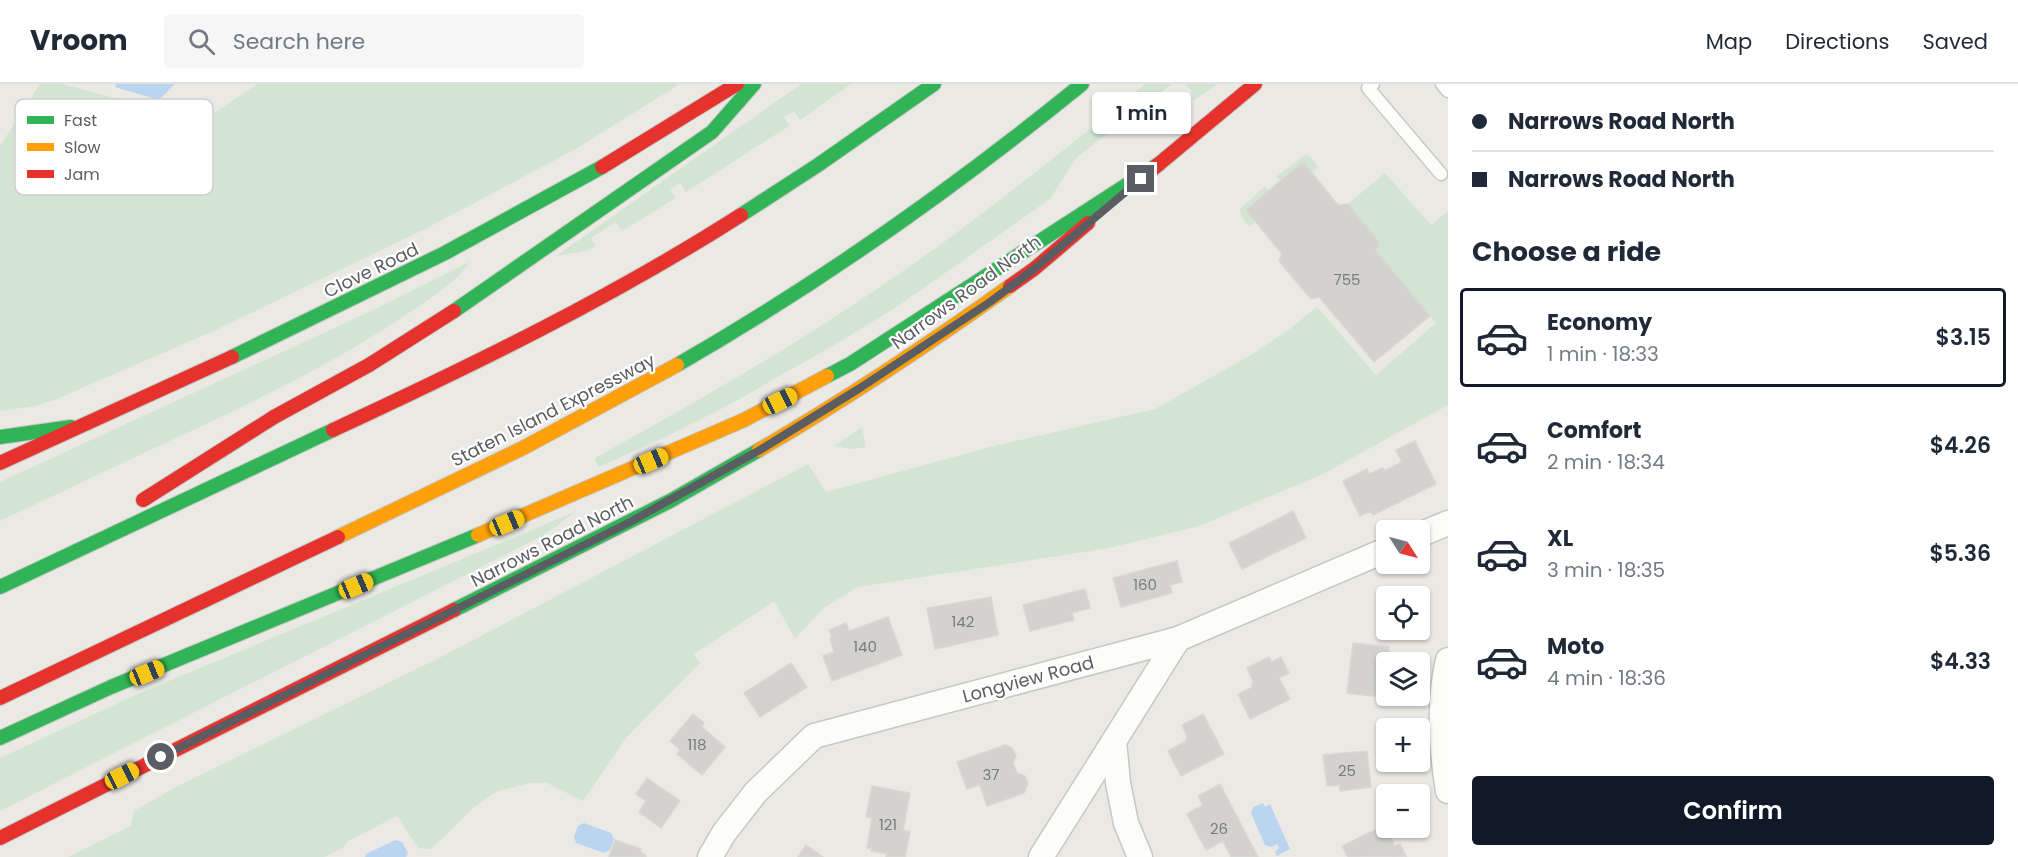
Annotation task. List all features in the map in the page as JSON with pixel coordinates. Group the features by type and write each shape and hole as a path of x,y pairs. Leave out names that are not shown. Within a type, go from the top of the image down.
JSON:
{"main road":[{"name":"Clove Road","path":"0,437 87,425 359,297 479,237 607,165 737,84"},
{"path":"30,573 274,417 369,365 472,299 712,132 754,84"},
{"path":"0,587 446,378 598,299 673,257 785,187 934,84"},
{"name":"Staten Island Expressway","path":"0,698 530,445 652,380 761,315 873,242 976,168 1082,84"},
{"name":"Narrows Road North","path":"0,838 620,528 760,450 860,388 990,302 1034,269 1255,84"},
{"path":"0,738 111,687 507,523 744,420 850,364 1159,164"},
{"path":"0,463 87,425"}],"street":[{"path":"1430,530 1448,523"},
{"name":"Longview Road","path":"710,857 724,833 756,792 814,736 1178,639 1376,554"},
{"path":"1041,857 1178,639"},
{"path":"1448,660 1441,712 1443,762 1448,791"},
{"path":"1114,741 1118,783 1126,823 1140,857"}],"lane":[{"path":"1373,84 1368,88 1441,174"},
{"path":"1442,84 1448,91"}],"green space":[{"path":"40,84 62,84 119,99 30,99"},
{"path":"257,84 680,84 574,150 425,229 218,329 59,398 36,406 0,411 0,146 15,123 15,195 213,195 213,114"},
{"path":"801,84 851,84 800,120 794,111 784,117 789,126 686,192 680,183 670,189 676,198 622,231 616,222 591,238 596,246 589,250 556,256"},
{"path":"1145,84 1172,84 1077,157 1050,199 901,304 727,406 653,443 598,467 595,458 779,352 886,283 1018,186"},
{"path":"1185,84 1218,84 1193,101 1191,90"},
{"path":"1305,155 1309,156 1319,167 1312,173 1281,181 1277,176"},
{"path":"1385,173 1431,225 1448,211 1448,405 1323,474 1199,526 1109,548 858,587 825,607 795,638 774,601 694,654 700,663 626,738 583,801 547,783 530,783 498,791 474,807 431,849 418,848 397,816 348,841 343,848 324,857 68,857 131,826 134,811 174,788 439,658 808,464 826,492 994,446 1155,409 1251,355 1317,307 1376,375 1436,323 1376,251 1379,242 1348,204"},
{"path":"1265,186 1269,191 1246,210 1255,222 1249,226 1241,216 1240,209"},
{"path":"469,262 455,279 434,296 329,362 231,412 0,521 0,482 371,311"},
{"path":"864,426 862,429 866,447 851,449 834,446"},
{"path":"577,511 544,535 0,811 0,758 140,693"}],"water":[{"path":"116,84 175,84 160,99 115,87"},
{"path":"1263,803 1265,807 1270,804 1290,849 1277,856 1275,852 1279,848 1277,844 1271,847 1265,845 1251,813 1253,807"},
{"path":"584,823 611,833 614,839 610,850 604,853 576,843 574,837 578,826"},
{"path":"395,840 402,842 408,853 406,857 365,857 366,854"}],"building":[{"path":"1303,162 1338,205 1348,204 1379,242 1376,251 1430,316 1374,362 1319,297 1311,299 1279,261 1282,254 1246,210"},
{"path":"1415,441 1436,484 1373,515 1371,511 1360,516 1343,481 1367,469 1369,474 1383,468 1384,471 1402,462 1396,450"},
{"path":"1293,511 1306,538 1242,569 1229,543"},
{"path":"1177,561 1182,582 1170,585 1172,593 1121,607 1113,578"},
{"path":"1085,589 1090,608 1072,613 1074,620 1030,631 1023,605"},
{"path":"991,597 998,635 935,649 927,608"},
{"path":"888,617 902,655 832,681 823,656 834,652 829,630 846,623 849,631"},
{"path":"1353,643 1389,647 1388,652 1376,652 1376,696 1347,693"},
{"path":"1269,657 1272,662 1281,657 1289,673 1279,678 1290,699 1250,719 1238,694 1251,688 1253,681 1247,668"},
{"path":"791,663 807,687 760,717 744,693"},
{"path":"693,714 704,723 702,727 725,747 702,775 677,754 680,750 670,741"},
{"path":"1203,714 1224,754 1181,776 1168,751 1186,741 1187,736 1182,725"},
{"path":"1005,745 1012,748 1016,755 1013,763 1017,773 1025,776 1028,784 1024,793 987,806 980,785 967,789 957,762"},
{"path":"1367,751 1371,787 1340,791 1339,785 1327,786 1323,755"},
{"path":"647,778 680,801 661,828 639,812 646,801 636,794"},
{"path":"1220,784 1258,857 1231,857 1223,841 1206,850 1187,814 1203,805 1198,796"},
{"path":"872,786 910,793 903,830 910,832 905,857 886,857 887,854 867,848 872,818 866,817"},
{"path":"1376,829 1376,838 1391,838 1395,846 1400,844 1406,856 1348,857 1342,846"},
{"path":"615,840 641,849 640,852 646,857 609,857"},
{"path":"806,845 823,857 798,857"}],"traffic: fast":[{"path":"454,311 712,132 754,84"},
{"path":"741,215 818,165 934,84"},
{"path":"677,365 783,301 885,233 1034,123 1082,84"},
{"path":"827,376 850,364 1159,164"},
{"path":"232,357 445,253 602,167"},
{"path":"0,437 71,427"},
{"path":"0,587 333,430"},
{"path":"454,610 670,501 759,450"},
{"path":"0,738 111,687 478,535"}],"traffic: slow":[{"path":"759,450 886,371 1010,286"},
{"path":"338,537 523,448 677,365"},
{"path":"478,535 744,420 827,376"}],"traffic: jam":[{"path":"602,167 737,84"},
{"path":"1136,183 1255,84"},
{"path":"333,430 541,329 642,274 741,215"},
{"path":"1010,286 1034,269 1088,223"},
{"path":"143,500 274,417 369,365 454,311"},
{"path":"0,463 232,357"},
{"path":"0,698 338,537"},
{"path":"0,838 454,610"}],"route":[{"path":"161,757 630,522 760,450 860,388 990,302 1034,269 1141,179"}]}
